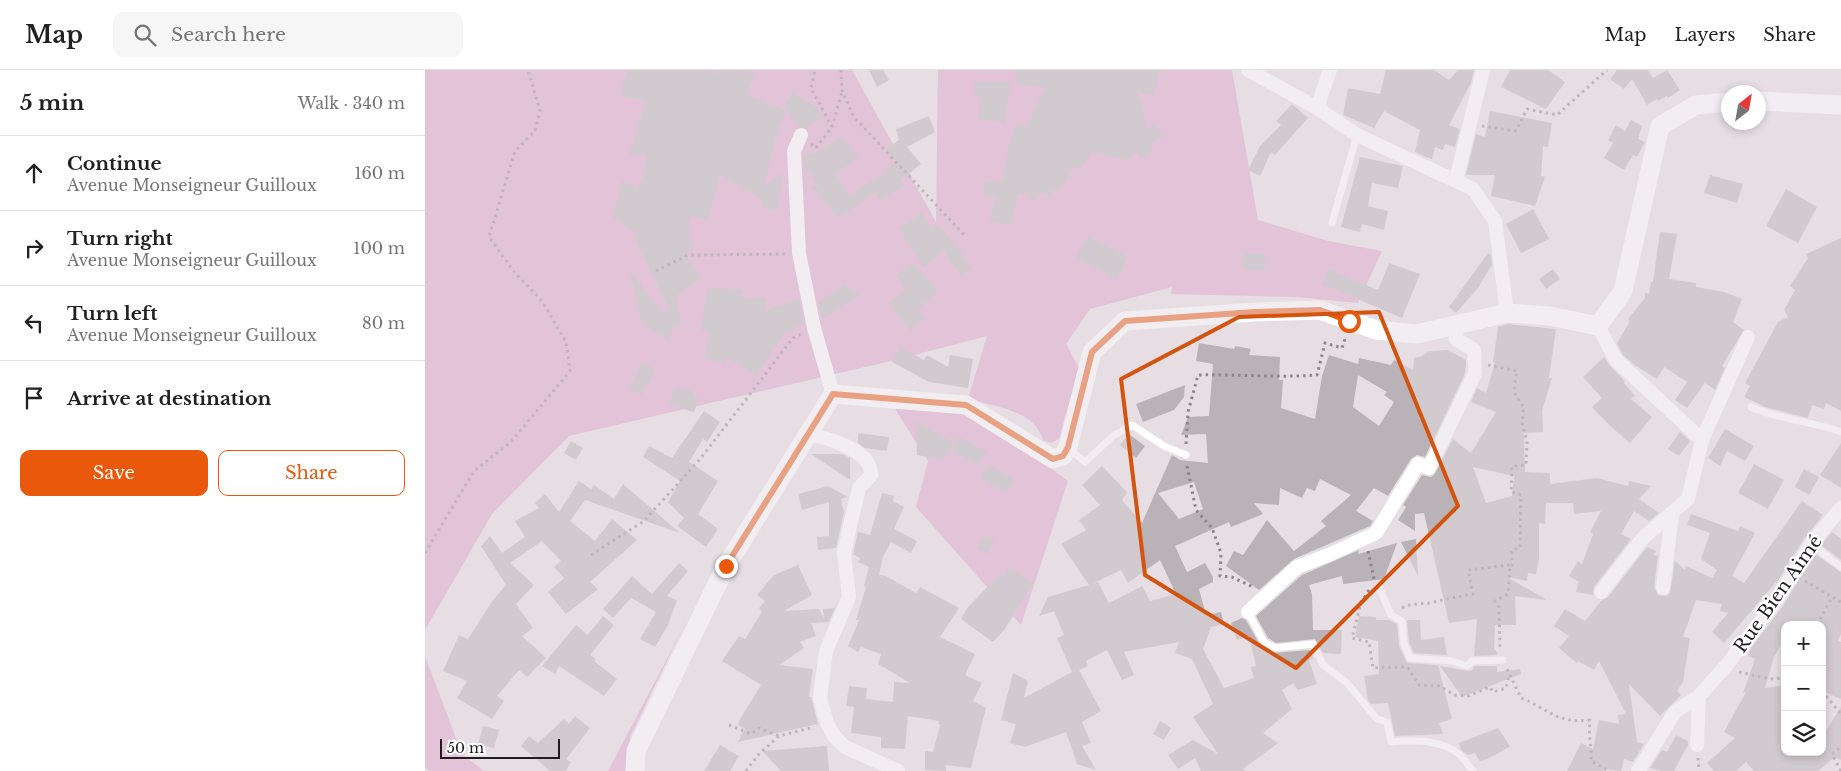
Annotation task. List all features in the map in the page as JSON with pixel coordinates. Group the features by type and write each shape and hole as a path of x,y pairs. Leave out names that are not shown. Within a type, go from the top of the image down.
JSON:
{"street":[{"path":"1248,70 1317,108 1357,135 1473,189 1495,221 1507,313"},
{"path":"1317,108 1330,70"},
{"path":"1456,180 1483,70"},
{"path":"1766,101 1841,105"},
{"path":"1598,326 1623,291 1660,126 1696,105 1721,103"},
{"path":"635,771 636,751 726,566 833,394 814,328 799,253 794,151 801,135"},
{"path":"833,394 966,405 1053,459 1063,456 1068,447 1092,352 1125,321 1255,312 1320,310 1376,330 1417,334 1507,313 1550,316 1598,326"},
{"path":"1248,612 1297,567 1376,533 1418,464 1429,468 1475,373 1474,350 1456,339 1457,324"},
{"path":"1598,326 1616,360 1702,440"},
{"path":"1601,592 1643,538 1688,499 1702,440 1748,337"},
{"path":"808,434 829,438 853,450 868,461 871,468 871,475 859,488 845,553 849,597 826,651 820,698 827,723 834,736 845,747 897,771"},
{"name":"Rue Bien Aimé","path":"1638,771 1675,712 1699,696 1726,666 1776,602 1791,574 1811,544 1841,510"},
{"path":"1663,588 1672,514"},
{"path":"1697,745 1699,696"}],"lane":[{"path":"1332,223 1357,135"},
{"path":"1751,407 1779,418 1795,419 1841,432"},
{"path":"1068,447 1085,462 1113,436 1132,425 1164,446 1186,456"},
{"path":"1811,544 1841,567"},
{"path":"1379,586 1391,615 1402,621 1404,644 1410,658 1452,661 1467,666 1472,662 1503,660"},
{"path":"1248,612 1264,642 1275,648 1313,644 1323,665 1347,683 1377,719 1387,722 1391,742 1415,740 1441,745 1459,754 1473,771"}],"path":[{"path":"425,553 474,471 511,442 570,371 566,342 542,301 515,273 489,237 515,150 535,131 537,124 540,111 528,70"},
{"path":"815,70 811,88 832,127"},
{"path":"801,135 816,148 832,127 842,91 841,70"},
{"path":"1470,124 1516,131 1527,109 1557,115 1607,70"},
{"path":"842,91 854,117 965,236"},
{"path":"657,271 688,255 799,253"},
{"path":"1265,596 1231,577 1220,576 1221,553 1212,528 1196,510 1186,456 1187,412 1198,375 1317,375 1325,343 1342,348 1349,321"},
{"path":"591,555 644,521 701,458 793,338 814,328"},
{"path":"1475,366 1487,365 1517,371 1514,392 1524,408 1522,423 1527,440 1526,465 1512,466 1511,492 1521,495 1520,548 1512,550 1508,594 1495,600 1499,607 1500,654 1521,698 1534,703 1539,709 1554,717 1577,722 1590,720 1588,736 1592,752 1591,761 1609,771"},
{"path":"1391,615 1409,604 1433,602 1451,596 1473,594 1469,570 1510,565"},
{"path":"1791,574 1841,602"},
{"path":"1819,621 1832,597"},
{"path":"1726,666 1732,670 1770,679 1781,678"},
{"path":"1826,696 1841,714"},
{"path":"746,771 759,754 779,736 827,723"},
{"path":"729,725 751,734 759,728 779,736"},
{"path":"1841,747 1832,754 1841,771"}],"highlighted area":[{"path":"1379,312 1458,506 1296,668 1145,575 1121,379 1239,317"}],"shaded area":[{"path":"425,70 852,70 936,222 938,70 1232,70 1258,220 1328,241 1382,251 1358,303 1296,297 1171,294 1172,287 1090,309 1066,344 1079,368 1059,439 1051,443 1043,440 1031,422 1022,416 1001,407 968,399 987,336 891,361 569,436 492,514 425,630"},
{"path":"895,409 962,410 1014,441 1068,481 1021,625 916,507 928,461"},
{"path":"681,632 630,737 628,771 608,771"},
{"path":"425,656 462,754 484,771 430,771 425,768"}],"building":[{"path":"628,70 704,70 716,74 718,70 742,70 755,75 747,94 786,111 777,131 764,187 783,173 777,211 762,208 763,200 720,175 708,220 690,216 688,233 694,250 684,253 701,278 676,296 681,326 678,327 676,324 668,340 643,325 629,269 663,313 669,309 634,237 640,235 613,217 622,181 637,188 644,175 647,156 629,155 646,100 621,97 623,82"},
{"path":"869,70 883,70 889,80 877,87"},
{"path":"1016,70 1160,70 1154,95 1136,91 1142,101 1146,129 1155,124 1163,137 1149,144 1154,151 1141,159 1137,152 1128,160 1092,152 1080,169 1075,166 1059,192 1054,189 1050,196 1041,192 1035,201 1023,194 1018,194 1011,225 990,221 995,196 985,197 984,182 1003,180 1009,146 1017,123 1027,127 1045,87 1015,84"},
{"path":"1386,70 1434,70 1449,80 1458,70 1474,70 1471,83 1449,125 1460,129 1455,147 1445,144 1443,150 1435,147 1432,159 1415,152 1420,130 1384,111 1374,128 1343,115 1348,88 1380,94"},
{"path":"1510,70 1548,70 1565,82 1546,109 1501,87"},
{"path":"1617,70 1648,70 1653,78 1667,70 1680,90 1668,98 1667,96 1658,101 1657,99 1647,105 1632,79 1624,89 1610,79"},
{"path":"975,81 1010,82 1005,123 978,119 981,96 975,96"},
{"path":"793,92 819,109 823,117 806,128 799,127 784,106"},
{"path":"1292,104 1308,118 1275,155 1271,152 1260,176 1248,170 1260,146 1281,125 1276,121"},
{"path":"1490,111 1552,123 1548,147 1543,146 1541,176 1545,177 1535,206 1491,196 1495,175 1466,175 1476,134 1485,137"},
{"path":"929,116 935,132 907,147 921,164 901,180 905,185 881,201 876,192 838,218 810,185 820,187 803,165 803,158 810,153 813,155 842,135 858,158 835,174 850,195 889,170 887,168 896,161 886,149 899,140 896,129"},
{"path":"1631,120 1642,126 1638,139 1645,142 1637,157 1633,155 1624,170 1604,158 1613,143 1608,140 1616,125 1625,131"},
{"path":"1360,157 1403,166 1398,188 1372,183 1368,206 1388,211 1384,230 1362,224 1360,232 1341,227"},
{"path":"1710,175 1743,184 1737,203 1704,193"},
{"path":"1786,189 1817,207 1798,243 1766,226"},
{"path":"1533,209 1549,239 1521,253 1506,224"},
{"path":"922,213 932,229 937,224 962,252 960,252 971,268 961,276 944,251 924,267 899,228"},
{"path":"1660,232 1677,234 1669,279 1696,283 1696,287 1724,292 1742,299 1733,322 1744,330 1722,366 1725,368 1715,390 1705,383 1687,408 1675,400 1687,382 1664,367 1657,379 1623,355 1617,343 1630,321 1628,319 1645,298 1645,293 1649,294 1651,282 1653,282"},
{"path":"1088,236 1128,257 1117,279 1076,258"},
{"path":"1841,238 1841,411 1826,403 1824,409 1812,405 1808,418 1765,407 1744,397 1750,386 1745,383 1778,322 1788,317 1784,310 1795,290 1790,286 1808,258 1806,254"},
{"path":"1244,253 1265,254 1264,271 1243,270"},
{"path":"1488,253 1491,255 1492,265 1478,288 1456,313 1449,307"},
{"path":"914,263 938,292 918,309 925,318 911,331 888,304 905,289 896,275"},
{"path":"1389,263 1420,274 1402,318 1322,284 1328,269 1378,290"},
{"path":"1553,269 1560,279 1546,289 1539,279"},
{"path":"844,285 861,294 831,314 821,318 818,303"},
{"path":"708,287 743,290 742,299 766,298 766,310 799,299 804,324 794,328 794,330 785,332 756,375 727,357 725,363 704,358 710,333 701,330"},
{"path":"1508,324 1556,329 1549,378 1552,378 1542,411 1543,432 1524,433 1525,472 1550,473 1550,484 1597,478 1628,486 1629,481 1651,486 1639,499 1659,513 1649,521 1634,511 1621,534 1631,539 1594,587 1593,595 1576,592 1579,582 1569,576 1578,561 1582,564 1593,534 1590,532 1601,511 1574,514 1573,503 1546,503 1545,524 1539,523 1539,559 1536,574 1528,573 1527,581 1507,577 1547,600 1515,596 1516,625 1495,625 1494,650 1496,650 1497,655 1474,656 1477,619 1449,623 1424,513 1415,514 1415,531 1398,520 1406,507 1403,505 1422,475 1430,477 1434,475 1453,439 1471,453 1496,412 1471,402 1477,388 1486,393 1495,362 1493,362 1498,327","holes":["1473,467 1514,476 1512,496 1486,503"]},
{"path":"1199,343 1234,349 1235,346 1251,349 1249,355 1280,357 1279,380 1283,380 1281,408 1315,419 1322,376 1329,355 1358,364 1359,358 1391,365 1394,360 1413,370 1414,358 1422,356 1429,351 1448,350 1466,360 1466,365 1464,376 1425,457 1417,455 1411,459 1388,496 1374,488 1356,511 1373,521 1370,526 1294,559 1259,590 1226,566 1234,551 1243,555 1267,520 1294,551 1326,526 1321,521 1351,495 1320,479 1315,491 1307,488 1302,498 1280,488 1279,505 1254,503 1263,514 1231,527 1229,522 1175,546 1187,572 1205,563 1213,577 1213,582 1199,589 1206,615 1221,612 1224,624 1211,627 1203,649 1224,688 1254,678 1251,667 1256,666 1249,636 1237,640 1231,623 1242,618 1246,620 1260,645 1272,653 1310,650 1312,654 1313,659 1309,660 1317,684 1298,690 1293,683 1282,690 1292,709 1263,733 1278,743 1243,769 1247,771 1201,771 1195,758 1178,769 1168,755 1193,740 1218,754 1193,717 1213,704 1192,659 1175,653 1179,642 1124,652 1134,675 1122,680 1107,650 1086,661 1088,666 1079,670 1101,711 1082,722 1091,743 1082,746 1096,770 1077,764 1066,732 1025,747 1010,743 1016,724 1001,720 1013,673 1028,681 1024,698 1072,672 1057,638 1064,635 1054,611 1039,616 1048,597 1089,585 1061,544 1086,530 1079,520 1100,505 1082,485 1102,466 1127,492 1122,500 1142,523 1172,455 1180,460 1208,463 1206,434 1181,435 1188,417 1209,416 1213,364 1196,361","holes":["1358,375 1387,392 1384,395 1394,402 1379,426 1353,407","1194,482 1203,509 1179,519 1158,493","1160,560 1176,594 1150,601 1142,586 1109,603 1098,582 1092,584 1121,570 1128,583"]},
{"path":"900,347 924,360 927,355 948,367 950,355 973,359 968,388 929,382 892,362"},
{"path":"1604,357 1625,381 1624,383 1635,396 1631,399 1652,417 1630,443 1592,407 1602,398 1583,377"},
{"path":"642,363 655,369 642,395 629,388"},
{"path":"1185,385 1184,397 1174,410 1143,422 1136,404"},
{"path":"675,386 693,391 694,398 699,398 694,412 669,405"},
{"path":"704,411 720,422 707,442 703,439 689,462 718,481 698,514 718,529 706,547 677,526 684,518 668,502 680,481 643,457 649,446 672,458"},
{"path":"916,421 954,443 944,460 917,455"},
{"path":"1725,429 1754,446 1745,461 1727,451 1720,466 1708,458"},
{"path":"1680,432 1690,441 1679,456 1668,449"},
{"path":"858,433 889,437 887,451 865,448 858,443"},
{"path":"1129,434 1145,446 1136,458 1120,445"},
{"path":"959,437 986,451 978,466 952,451"},
{"path":"571,441 583,448 576,460 564,453"},
{"path":"1841,443 1841,488 1820,475"},
{"path":"811,454 842,454 850,458 850,480"},
{"path":"988,464 1014,479 1006,493 980,478"},
{"path":"1754,464 1784,480 1768,509 1738,493"},
{"path":"1804,469 1819,477 1809,495 1795,487"},
{"path":"579,481 591,489 594,485 614,499 623,484 680,533 585,500 570,521 595,541 612,519 637,540 590,582 598,589 566,614 548,592 564,578 554,567 561,561 542,541 510,563 534,585 516,604 533,628 522,636 546,658 527,677 519,670 497,696 504,701 492,719 457,698 467,681 443,671 459,635 468,639 493,600 506,585 481,546 490,536 502,553 525,537 515,521 539,508 535,503 545,494 559,512"},
{"path":"828,486 848,497 841,499 844,512 836,548 818,550 817,537 829,536 829,502 802,510 798,494"},
{"path":"882,493 894,496 893,501 904,507 894,529 917,541 911,553 891,542 883,557 879,575 886,576 916,593 920,587 959,608 940,637 975,654 965,675 982,683 973,701 986,708 971,768 946,765 946,771 925,770 925,751 933,752 940,725 938,724 939,721 908,716 905,749 881,748 881,737 851,733 854,707 846,706 849,686 867,688 866,699 893,702 894,682 910,683 878,664 881,654 861,647 858,652 848,646 859,620 856,620 866,587 864,586 869,567 858,562 860,558 853,554 858,532 870,535"},
{"path":"1802,501 1823,515 1804,539 1774,587 1777,581 1724,643 1712,632 1728,613 1720,611 1722,604 1696,600 1683,637 1690,638 1683,682 1677,691 1681,695 1660,716 1629,684 1637,742 1644,744 1633,762 1624,759 1621,771 1605,769 1603,771 1567,771 1581,743 1593,749 1599,720 1619,724 1618,715 1626,714 1599,661 1594,670 1578,661 1577,663 1559,648 1569,636 1554,626 1565,609 1585,621 1601,601 1608,597 1647,547 1656,551 1653,555 1658,556 1654,587 1658,595 1666,596 1670,593 1675,561 1685,570 1686,566 1712,578 1717,570 1701,559 1710,533 1687,525 1691,514 1738,531 1740,526 1755,533 1732,576 1744,583"},
{"path":"1832,532 1841,539 1841,560 1821,545"},
{"path":"983,535 994,540 988,554 977,548"},
{"path":"1416,539 1418,576 1401,542"},
{"path":"1397,543 1384,579 1343,584 1342,576 1309,585 1312,594 1313,630 1342,630 1341,654 1323,653 1315,639 1276,643 1268,638 1256,616 1302,575 1359,550 1358,554"},
{"path":"1815,554 1841,572 1841,634 1838,641 1841,642 1841,699 1826,693 1826,621 1781,621 1781,644 1774,657 1765,688 1781,686 1781,756 1826,756 1826,731 1841,707 1841,760 1835,757 1818,771 1754,771 1746,762 1736,771 1714,771 1707,763 1735,738 1724,732 1746,692 1743,693 1755,659 1748,656 1750,649 1783,606"},
{"path":"679,563 688,571 667,596 677,600 668,625 655,647 640,639 656,612 631,598 613,618 603,609 632,576 652,594"},
{"path":"798,565 812,595 784,611 819,609 824,619 823,609 835,608 829,622 811,623 816,636 800,642 804,648 779,665 813,669 809,697 811,697 818,724 738,742 745,729 738,725 740,719 761,685 722,661 739,636 745,639 762,612 759,608 765,601 757,595 774,575"},
{"path":"1010,567 1033,583 1005,629 993,642 961,619 968,607 1000,574 1003,577"},
{"path":"603,616 614,625 590,655 596,659 594,661 617,679 604,696 559,666 555,674 542,666 576,625 588,635"},
{"path":"1359,616 1376,617 1376,620 1389,620 1397,624 1399,646 1407,663 1438,665 1452,719 1439,723 1443,734 1395,736 1388,703 1371,704 1368,700 1364,676 1379,674 1378,641 1355,637"},
{"path":"1407,620 1420,620 1421,640 1444,637 1447,655 1414,653 1409,643"},
{"path":"1440,666 1468,671 1473,670 1474,666 1497,666 1497,672 1520,669 1521,674 1462,697"},
{"path":"575,716 590,728 566,759 571,762 566,771 550,771 521,746 529,736 538,743 564,719 569,724"},
{"path":"1160,721 1171,728 1164,740 1153,734"},
{"path":"483,726 499,730 494,748 478,744"},
{"path":"1498,728 1510,746 1499,753 1480,762 1475,753 1468,755 1461,750 1459,743"},
{"path":"1676,735 1688,741 1688,745 1674,771 1661,771 1650,768 1662,750 1667,752"},
{"path":"720,745 739,756 730,771 704,771"},
{"path":"827,746 829,771 781,771 762,751"}],"route":[{"path":"726,566 833,394 966,405 1053,459 1063,456 1068,447 1092,352 1125,321 1255,312 1320,310 1349,321"}]}
